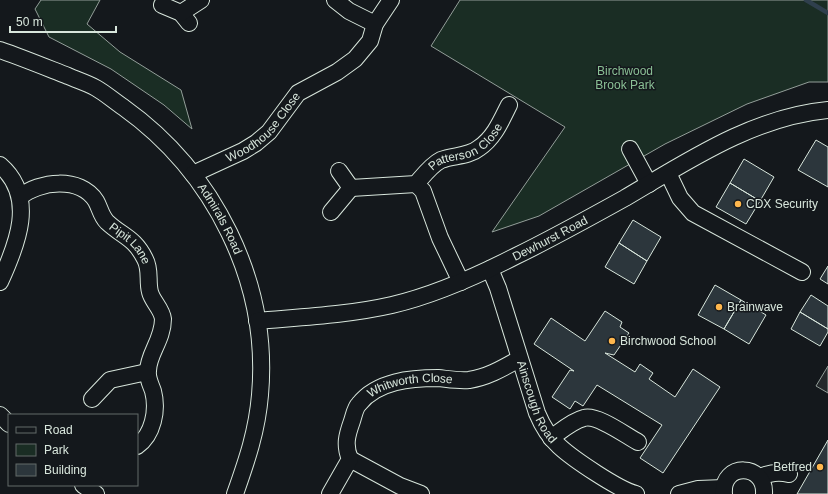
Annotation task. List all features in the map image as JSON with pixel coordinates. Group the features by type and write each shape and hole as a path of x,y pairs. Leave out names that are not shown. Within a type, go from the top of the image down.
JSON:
{"street":[{"path":"162,5 185,18 201,0"},
{"path":"335,0 349,11 375,24"},
{"name":"Woodhouse Close","path":"193,174 243,151 256,143 273,126 298,93 337,72 354,59 370,40 375,24 391,0"},
{"name":"Admirals Road","path":"0,50 96,88 136,117 162,139 193,174 215,205 232,238 250,288 257,321 261,366 260,395 254,438 235,494"},
{"name":"Patterson Close","path":"461,282 440,238 423,191 416,184 433,165 441,160 472,153 480,148 498,128 509,105"},
{"name":"Dewhurst Road","path":"257,321 350,312 392,305 461,282 579,224 704,152 756,128 798,114 828,110"},
{"path":"630,149 649,184"},
{"path":"0,165 16,184 22,208 19,232 0,282"},
{"path":"340,171 351,188"},
{"path":"668,173 680,198 693,213 802,272"},
{"name":"Pipit Lane","path":"20,197 29,190 54,184 69,184 80,188 90,194 96,201 104,219 132,239 140,250 149,270 150,292 163,318 160,338 149,361 147,372"},
{"path":"331,212 351,188 416,184"},
{"name":"Ainscough Road","path":"490,269 498,288 537,413 551,438 568,453 621,488 636,494"},
{"name":"Whitworth Close","path":"350,459 347,451 346,437 358,405 372,391 386,385 407,380 437,378 468,380 496,373 519,359"},
{"path":"92,399 110,380 147,372 155,403 154,419 148,434 138,445"},
{"path":"0,415 8,423"},
{"path":"551,438 575,421 589,417 597,419 638,442"},
{"path":"330,494 350,459 400,486 422,494"},
{"path":"679,494 698,489 724,491 726,482 735,472 749,471 760,477 763,483 764,494"},
{"path":"760,477 782,472 789,474"},
{"path":"85,486 96,494"}],"green space":[{"path":"41,0 100,0 87,24 120,52 181,90 192,129 164,105 111,69 49,37 35,9"},
{"name":"Birchwood Brook Park","path":"460,0 828,0 828,82 809,82 747,104 665,144 539,216 492,232 565,127 431,46"}],"shaded area":[{"path":"828,366 828,393 816,386"}],"building":[{"path":"816,140 828,147 828,187 798,170"},
{"path":"744,159 774,177 760,201 730,183"},
{"name":"CDX Security","path":"730,183 760,201 746,224 716,207"},
{"path":"633,220 661,237 647,261 619,243"},
{"path":"619,243 647,261 634,284 605,267"},
{"path":"828,266 828,284 820,279"},
{"name":"Brainwave","path":"715,285 741,300 724,329 698,315"},
{"path":"811,295 828,306 828,329 800,312"},
{"path":"741,300 766,315 749,344 724,329"},
{"path":"605,311 622,322 620,327 629,333 614,355 605,353 635,372 640,364 653,373 649,379 675,397 693,369 720,387 663,473 640,458 662,425 597,385 583,406 575,401 570,409 552,397 570,370 574,371 534,344 551,318 585,341"},
{"path":"800,312 828,329 828,332 820,346 791,329"},
{"name":"Betfred","path":"828,440 828,494 797,494"}],"waterway":[{"path":"806,0 828,13"}],"place":[{"name":"CDX Security","path":"738,204"},
{"name":"Brainwave","path":"719,307"},
{"name":"Birchwood School","path":"612,341"},
{"name":"Betfred","path":"820,467"}]}
